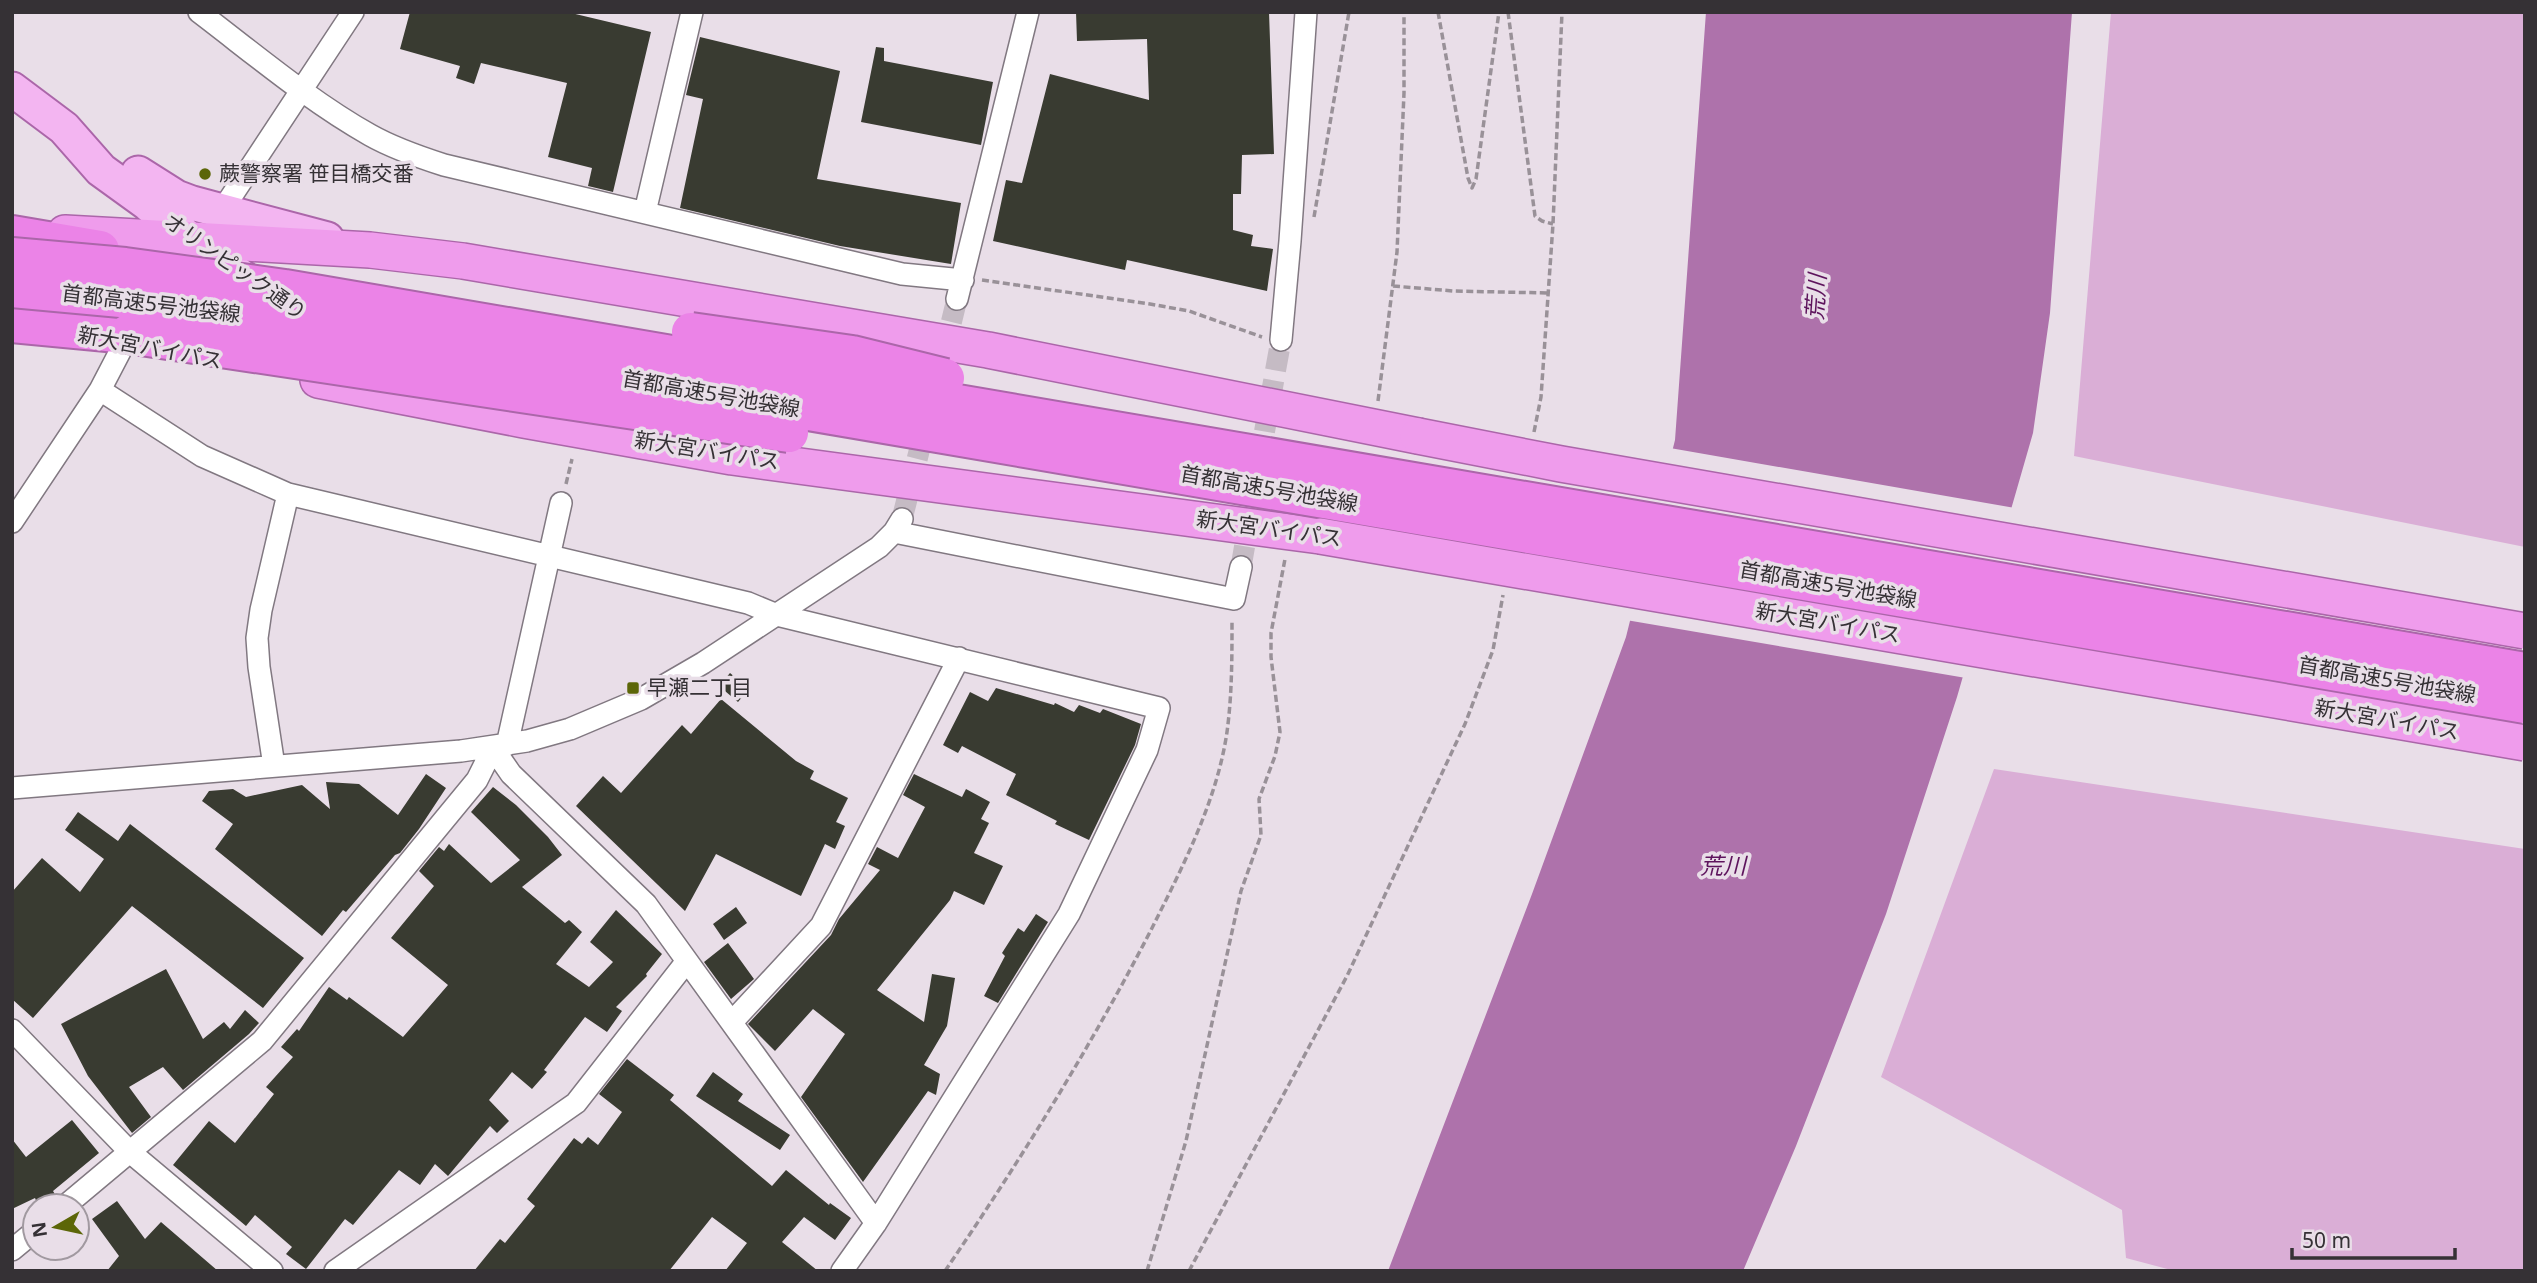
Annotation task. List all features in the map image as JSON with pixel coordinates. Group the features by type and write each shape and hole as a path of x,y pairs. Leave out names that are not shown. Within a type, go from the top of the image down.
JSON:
{"highway":[{"path":"12,233 370,250 463,261 988,350 1575,467 2525,631"},
{"path":"12,233 128,254 852,355 1238,467"},
{"name":"首都高速5号池袋線","path":"12,257 125,267 285,289 2525,704"},
{"name":"首都高速5号池袋線","path":"12,288 121,298 281,321 1238,467 2525,672"},
{"path":"12,323 844,442 1238,467"},
{"name":"新大宮バイパス","path":"126,338 524,420 773,463 1320,536 2525,743"}],"main road":[{"name":"オリンピック通り","path":"12,89 64,128 101,170 148,204 192,241 288,310 404,368 524,420"},
{"path":"64,128 110,153 146,180 176,197 221,212 370,250"}],"street":[{"path":"199,12 361,130 405,152 444,165 960,289 1028,12"},
{"path":"221,212 353,12"},
{"path":"645,212 692,12"},
{"path":"1281,340 1306,12"},
{"path":"12,522 100,390 126,338"},
{"path":"100,390 201,456 288,494 748,603 776,615 1159,708 1147,750 1069,914 876,1223 842,1271"},
{"path":"274,766 258,667 257,638 288,494"},
{"path":"82,1192 262,1041 477,780 500,746 550,557 561,503"},
{"path":"12,788 500,746 570,729 641,699 703,663 879,547 898,526 1234,599 1241,566"},
{"path":"732,1022 821,926 959,658"},
{"path":"500,746 511,775 646,904 876,1223"},
{"path":"335,1271 576,1103 687,961"},
{"path":"12,1030 130,1152 272,1271"}],"path":[{"path":"1312,225 1333,119 1349,12"},
{"path":"1374,429 1393,286 1401,172 1404,12"},
{"path":"1438,12 1472,188 1476,180 1499,12"},
{"path":"1508,12 1535,216 1553,224"},
{"path":"1533,437 1541,397 1553,224 1562,12"},
{"path":"960,289 988,280 1150,304 1189,311 1266,339 1281,340"},
{"path":"1393,286 1453,291 1548,293"},
{"path":"1147,1271 1186,1141 1241,891 1261,835 1259,799 1275,755 1280,732 1271,657 1271,633 1285,559"},
{"path":"1189,1271 1347,976 1465,724 1493,650 1506,583"},
{"path":"945,1271 1078,1063 1144,943 1187,853 1210,796 1227,732 1234,599"}],"shaded area":[{"path":"2111,12 2525,12 2525,547 2074,456"},
{"path":"1994,769 2525,849 2525,1271 2175,1271 2126,1258 2122,1210 1881,1077"}],"water":[{"name":"荒川","path":"1706,12 2072,12 2050,313 2033,433 1957,697 1886,914 1796,1146 1743,1271 1388,1271 1532,894 1626,637 1675,440"}],"pier":[{"path":"1670,448 2015,508 1966,678 1626,620"}],"building":[{"path":"410,12 567,12 651,32 613,192 588,186 592,168 548,157 567,83 481,63 474,84 456,78 460,66 400,49"},
{"path":"1076,12 1269,12 1274,154 1242,155 1241,194 1233,194 1233,230 1253,235 1251,246 1273,249 1267,291 1127,260 1125,270 993,241 1006,180 1022,183 1050,74 1149,100 1147,39 1077,41"},
{"path":"700,37 840,71 817,179 961,203 951,264 840,246 680,208 703,99 686,95"},
{"path":"876,47 884,48 884,61 993,82 981,145 861,122"},
{"path":"730,673 749,689 738,702 719,686"},
{"path":"996,688 1054,705 1055,703 1074,712 1079,705 1100,713 1103,709 1141,724 1135,745 1089,840 1055,824 1057,821 1006,795 1016,774 962,746 958,753 943,745 970,692 988,701"},
{"path":"721,699 796,761 814,771 810,779 848,798 836,822 845,826 835,849 825,844 801,896 716,854 685,911 576,806 603,776 621,793 682,725 691,734"},
{"path":"426,774 446,788 400,853 395,855 346,912 343,910 322,936 215,849 233,824 202,801 209,791 233,789 246,797 302,785 330,809 326,782 359,784 398,815"},
{"path":"914,774 962,797 966,789 990,802 981,819 989,823 974,853 1003,866 984,905 954,891 950,900 877,990 924,1022 932,974 955,978 947,1026 924,1065 940,1074 936,1095 928,1091 863,1182 801,1097 845,1034 813,1009 775,1051 748,1024 831,935 839,919 880,870 868,864 877,847 898,858 925,807 903,795"},
{"path":"493,787 516,805 562,855 522,887 565,923 569,920 582,932 556,964 589,987 613,962 590,942 616,910 662,954 647,976 616,1007 622,1011 607,1032 585,1017 532,1089 512,1072 489,1100 509,1121 497,1133 490,1126 448,1176 435,1164 420,1185 399,1170 353,1225 345,1219 306,1269 286,1254 292,1247 255,1215 246,1226 173,1165 209,1121 235,1143 274,1094 266,1087 293,1057 281,1047 297,1029 299,1031 329,987 347,1000 349,997 403,1037 448,985 391,938 434,886 419,871 439,847 444,851 449,844 491,883 520,860 471,812"},
{"path":"78,812 118,841 130,824 304,958 263,1008 132,906 33,1018 12,999 12,892 42,858 80,892 104,859 65,830"},
{"path":"736,907 747,923 724,940 713,924"},
{"path":"1036,914 1048,922 998,1003 984,996 1005,956 1002,953 1018,928 1024,932"},
{"path":"728,943 754,979 731,999 704,962"},
{"path":"166,969 203,1039 224,1022 230,1029 245,1010 259,1023 183,1090 163,1067 129,1087 151,1117 132,1133 88,1076 61,1024"},
{"path":"627,1059 674,1095 670,1100 772,1186 786,1170 829,1205 830,1203 851,1218 835,1240 804,1217 782,1242 818,1271 725,1271 747,1243 712,1217 669,1271 474,1271 500,1239 505,1243 535,1206 527,1199 574,1138 582,1144 588,1137 598,1145 622,1112 599,1094"},
{"path":"713,1072 743,1094 738,1101 790,1135 780,1150 696,1096"},
{"path":"72,1120 99,1153 54,1192 21,1192 21,1205 12,1209 12,1139 26,1157"},
{"path":"117,1201 145,1239 161,1222 218,1271 107,1271 119,1256 92,1219"}],"tunnel":[{"path":"944,352 957,299"},
{"path":"1259,462 1281,340"},
{"path":"902,519 926,424"},
{"path":"1241,567 1250,515"}],"place":[{"name":"蕨警察署 笹目橋交番","path":"205,174"},
{"name":"早瀬二丁目","path":"633,688"}]}
